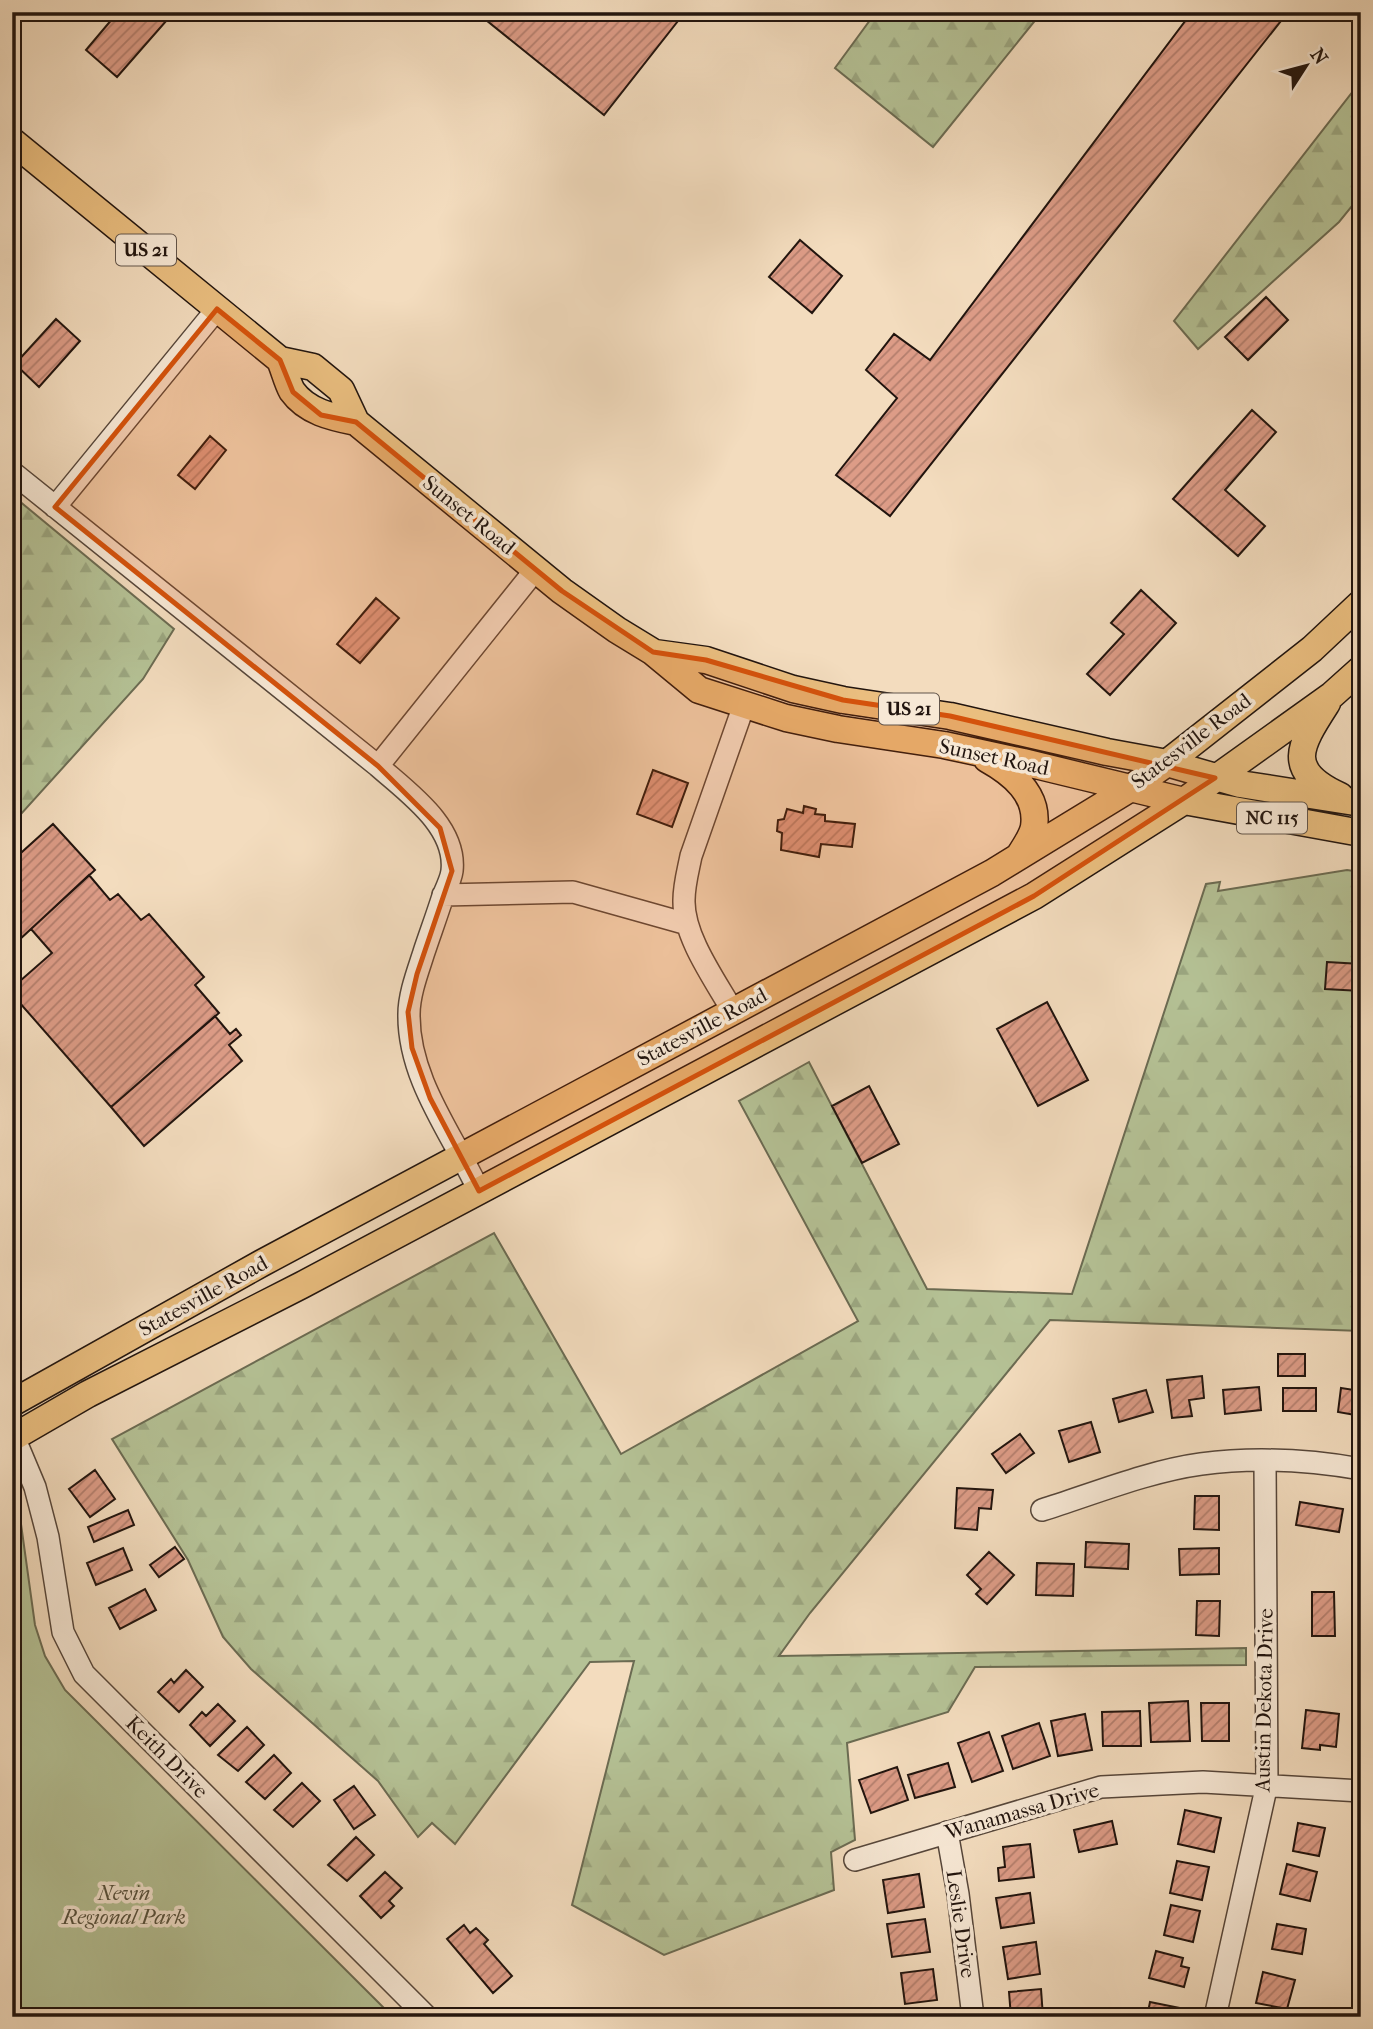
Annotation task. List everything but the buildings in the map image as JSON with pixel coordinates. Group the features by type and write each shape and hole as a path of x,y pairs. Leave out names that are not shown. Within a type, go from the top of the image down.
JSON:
{"main road":[{"name":"Sunset Road","path":"12,141 280,360 293,391 313,409 321,415 356,422 588,611 653,652 699,690 786,718 973,751 1184,801"},
{"name":"Statesville Road","path":"12,1403 262,1263 979,880 1131,788 1167,763 1312,649 1361,603"},
{"name":"Sunset Road","path":"653,652 706,660 793,689 843,700 950,716 1167,763"},
{"name":"Statesville Road","path":"13,1437 88,1394 302,1285 1034,896 1184,801 1332,695 1361,669"},
{"path":"1332,695 1301,748 1302,761 1319,787 1356,802"},
{"path":"973,751 1005,769 1023,786 1030,798 1034,828 1019,856"},
{"name":"NC 115","path":"1167,763 1215,778 1356,802"},
{"name":"NC 115","path":"1184,801 1361,833"}],"street":[{"path":"55,506 217,309"},
{"path":"12,472 378,766 415,799 440,828 450,848 452,871 417,974 408,1012 411,1048 425,1086 463,1155 479,1191"},
{"path":"378,766 536,569"},
{"path":"732,1010 699,952 687,924 683,902 691,856 744,705"},
{"path":"443,895 573,892 687,924"},
{"name":"Keith Drive","path":"13,1437 34,1487 48,1537 63,1632 84,1674 426,2017"},
{"name":"Austin Dekota Drive","path":"1215,2017 1267,1784 1265,1462"},
{"path":"1042,1510 1199,1464 1325,1463 1361,1469"},
{"name":"Wanamassa Drive","path":"855,1860 1101,1787 1203,1782 1361,1791"},
{"name":"Leslie Drive","path":"947,1832 958,1894 973,2017"}],"highlighted area":[{"path":"217,309 280,360 293,392 321,415 356,422 562,591 653,652 706,660 843,700 950,716 1215,778 1034,896 479,1191 430,1098 412,1048 408,1012 417,974 452,871 440,828 378,766 55,507"}],"green space":[{"path":"876,12 1042,12 933,147 835,68"},
{"path":"1361,81 1361,195 1339,222 1198,349 1174,321"},
{"path":"12,495 174,629 143,679 12,824"},
{"path":"1347,870 1361,872 1361,1331 1050,1320 810,1613 779,1656 1246,1648 1246,1665 975,1667 948,1712 847,1743 855,1840 831,1852 834,1890 664,1955 572,1905 634,1661 590,1662 455,1844 432,1823 418,1837 378,1781 251,1669 223,1637 188,1560 112,1439 494,1233 621,1454 858,1321 739,1101 809,1062 927,1289 1072,1294 1206,884 1220,882 1218,891"},
{"name":"Nevin Regional Park","path":"12,1487 16,1488 35,1625 45,1656 65,1690 393,2017 12,2017"}]}
